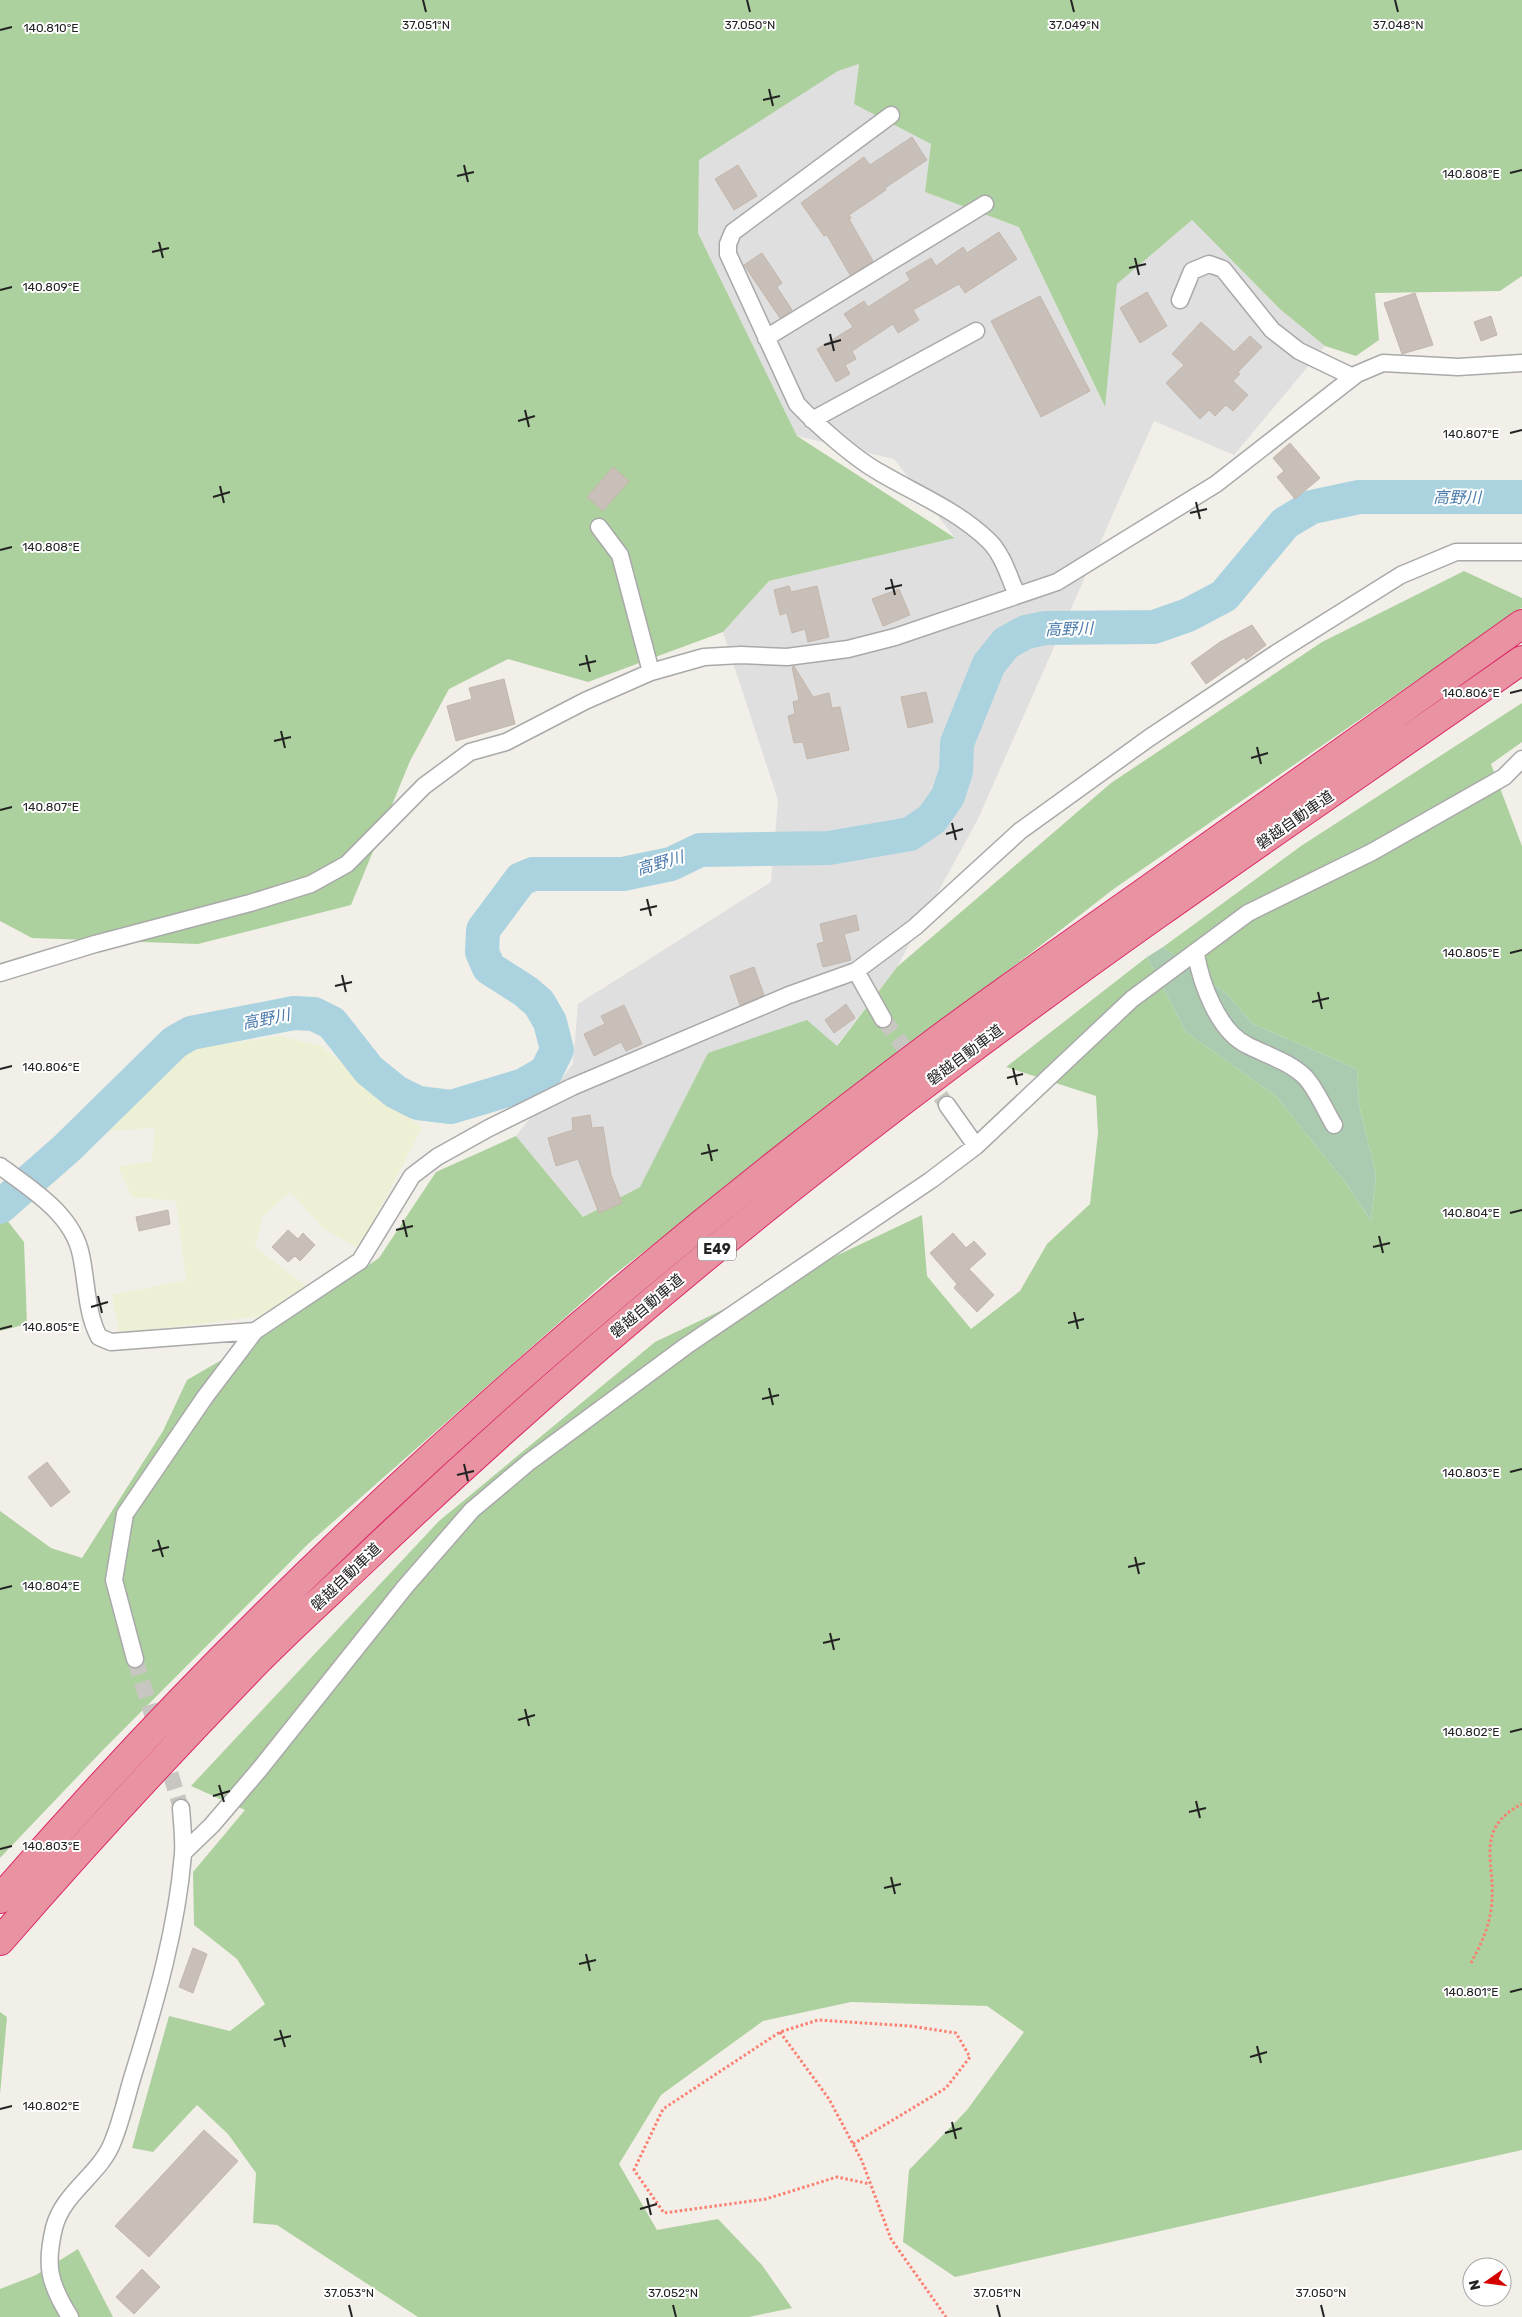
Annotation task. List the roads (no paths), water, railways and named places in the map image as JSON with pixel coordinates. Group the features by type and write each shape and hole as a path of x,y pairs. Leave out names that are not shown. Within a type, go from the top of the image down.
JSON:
{"highway":[{"name":"磐越自動車道","path":"0,1899 73,1815 226,1654 432,1454 581,1326 733,1200 935,1042 1522,624"},
{"name":"磐越自動車道","path":"0,1941 89,1838 247,1671 451,1476 598,1347 748,1223 948,1066 1522,660"}],"street":[{"path":"891,115 733,232 728,244 728,254 797,404 812,420 877,472 939,504 989,541 1000,556 1017,595"},
{"path":"766,338 985,204"},
{"path":"1180,300 1192,271 1209,264 1223,269 1272,330 1299,351 1353,377"},
{"path":"812,420 976,331"},
{"path":"0,973 95,944 250,903 311,884 347,864 424,786 470,752 506,742 585,701 651,672 704,657 741,655 787,657 848,649 895,637 1057,582 1216,484 1353,377 1383,363 1458,368 1522,363"},
{"path":"600,528 620,555 651,672"},
{"path":"136,1659 114,1580 125,1514 205,1397 255,1331 360,1261 412,1176 437,1157 489,1128 572,1087 789,996 856,971 915,927 1020,831 1149,738 1286,647 1401,575 1456,552 1522,552"},
{"path":"183,1852 212,1825 253,1777 405,1587 472,1510 529,1462 686,1346 931,1180 976,1146 1132,999 1196,954 1248,913 1380,847 1504,777 1522,759"},
{"path":"1196,954 1200,978 1222,1023 1244,1044 1286,1063 1305,1077 1334,1126"},
{"path":"856,971 883,1019"},
{"path":"948,1106 976,1146"},
{"path":"3,1168 39,1195 61,1216 75,1236 81,1254 92,1323 99,1337 111,1342 255,1331"},
{"path":"70,2317 58,2297 48,2263 55,2225 74,2190 98,2168 113,2142 155,2005 174,1920 183,1852 181,1808"}],"waterway":[{"name":"高野川","path":"0,1207 67,1148 175,1042 191,1033 294,1013 314,1014 332,1023 369,1070 396,1092 418,1103 451,1107 524,1085 546,1072 557,1050 550,1022 539,1003 525,991 489,968 482,952 483,930 521,879 533,874 623,874 671,864 700,850 829,848 910,834 932,819 948,796 956,771 957,743 989,664 1006,643 1026,632 1046,628 1154,627 1188,615 1224,596 1285,523 1312,507 1359,497 1522,497"}],"tunnel":[{"path":"883,1019 947,1105"},
{"path":"135,1659 181,1808"}]}
